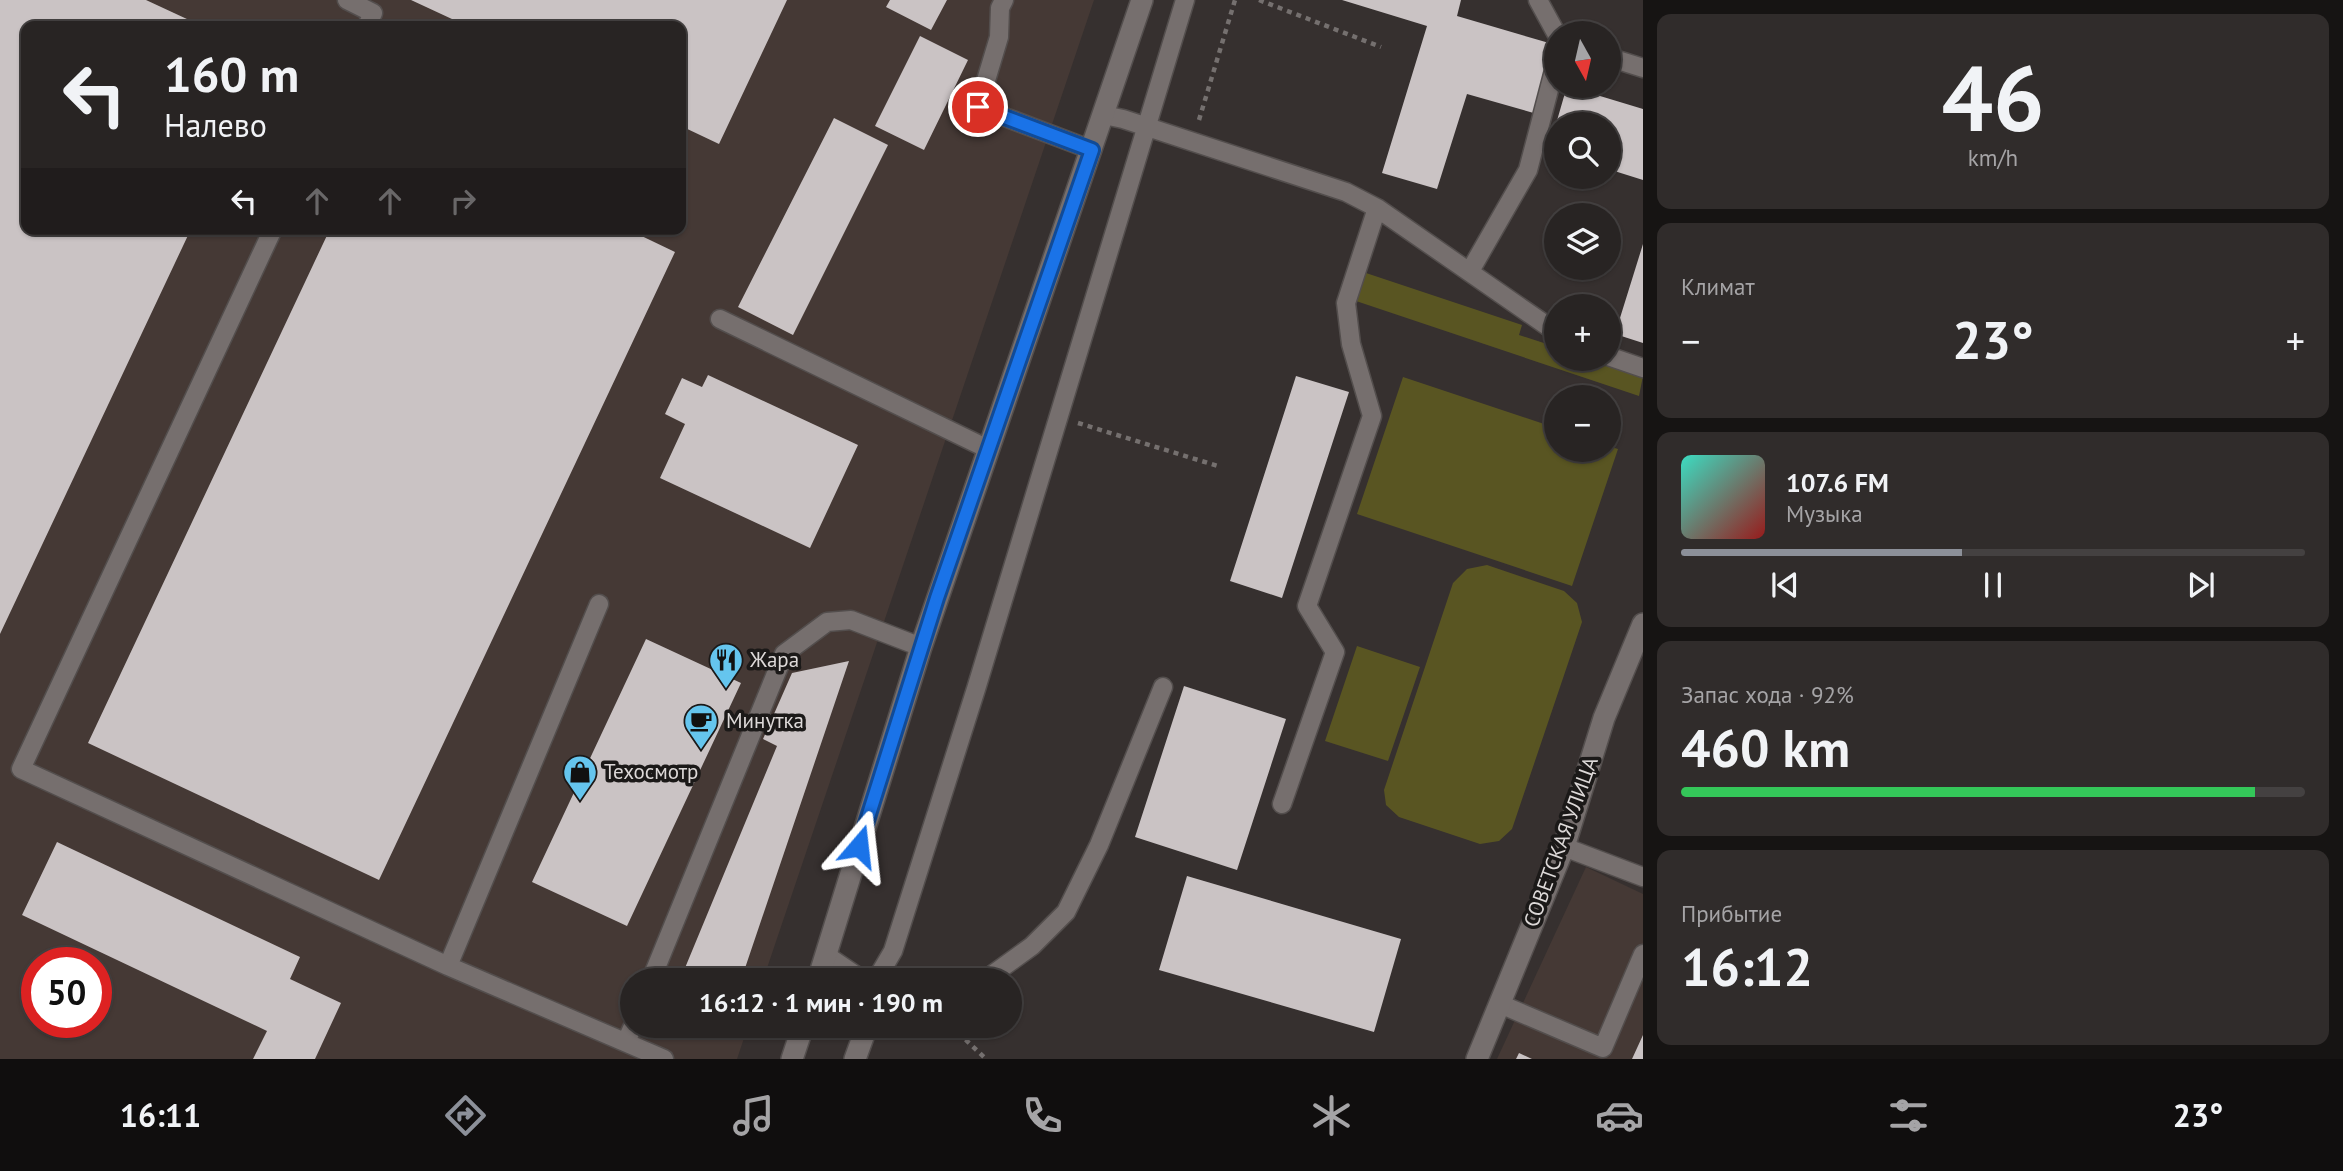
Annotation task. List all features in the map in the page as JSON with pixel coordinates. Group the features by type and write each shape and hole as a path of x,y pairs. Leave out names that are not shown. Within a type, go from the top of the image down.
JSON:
{"main road":[{"path":"822,968 921,648 1142,0"},
{"name":"СОВЕТСКАЯ УЛИЦА","path":"1477,1059 1564,847 1604,718 1643,624"},
{"path":"826,957 842,968"},
{"path":"792,1059 799,1038"},
{"path":"855,1059 863,1038"}],"lane":[{"path":"347,0 373,13 369,21"},
{"path":"1004,0 1000,8 999,37 978,107 1092,150"},
{"path":"883,968 893,951 972,702 1185,0"},
{"path":"1538,0 1549,21"},
{"path":"1621,61 1643,68"},
{"path":"1470,271 1528,170 1547,98"},
{"path":"1104,115 1146,126 1346,192 1377,208 1544,323"},
{"path":"1282,804 1335,652 1307,606 1372,416 1351,344 1346,303 1377,208"},
{"path":"270,235 21,769 449,966 620,1031"},
{"path":"720,319 988,449"},
{"path":"1621,360 1643,368"},
{"path":"449,966 599,604"},
{"path":"656,968 785,654 827,622 851,621 921,648"},
{"path":"1002,968 1032,946 1066,912 1099,845 1163,687"},
{"path":"1564,847 1643,877"},
{"path":"1500,1004 1603,1048 1643,954"},
{"path":"635,1038 664,1059"}],"path":[{"path":"1192,142 1235,0"},
{"path":"1259,0 1285,7 1381,47"},
{"path":"1058,417 1221,467"},
{"path":"964,1038 986,1059"}],"shaded area":[{"path":"0,0 1094,0 767,968 620,968 620,1038 744,1038 737,1059 0,1059"},
{"path":"1366,273 1522,325 1519,335 1544,343 1544,364 1356,301"},
{"path":"1621,369 1643,376 1639,396 1621,390 1621,385 1606,385 1565,371 1621,371"},
{"path":"1403,377 1544,424 1544,462 1614,462 1572,586 1357,514"},
{"path":"1487,565 1564,591 1577,603 1582,622 1512,829 1499,841 1480,844 1399,817 1386,805 1384,790 1453,583 1467,569"},
{"path":"1357,646 1420,667 1388,761 1325,741"},
{"path":"1586,867 1643,894 1643,1059 1497,1059"}],"building":[{"path":"0,0 146,0 191,21 21,21 21,235 188,235 0,634"},
{"path":"411,0 787,0 719,144 686,128 686,21 456,21"},
{"path":"890,0 947,0 931,30 886,7"},
{"path":"1342,0 1461,0 1457,16 1544,41 1544,89 1537,114 1467,94 1437,189 1382,173 1427,26"},
{"path":"920,36 968,60 924,150 875,126"},
{"path":"1564,98 1607,98 1643,109 1643,180 1621,173 1621,112 1559,112"},
{"path":"834,118 888,145 793,335 738,307"},
{"path":"327,235 640,235 675,252 379,880 88,743"},
{"path":"1643,244 1643,343 1621,336 1621,315"},
{"path":"708,375 858,445 810,548 660,478 685,424 665,414 682,378 702,387"},
{"path":"1296,376 1349,392 1282,598 1230,581"},
{"path":"646,639 741,683 627,926 532,882"},
{"path":"849,661 745,968 685,968 777,746 763,739 792,673"},
{"path":"1184,686 1286,719 1237,870 1135,837"},
{"path":"57,842 300,957 290,979 341,1003 315,1059 253,1059 267,1031 112,958 112,947 90,947 22,915"},
{"path":"1187,876 1401,939 1374,1032 1159,970"},
{"path":"1643,1035 1643,1059 1632,1059"},
{"path":"1519,1053 1532,1059 1516,1059"}],"place":[{"name":"Жара","path":"726,690"},
{"name":"Минутка","path":"701,751"},
{"name":"Техосмотр","path":"580,802"}],"route":[{"path":"859,846 937,598 1092,150 978,107"}]}
